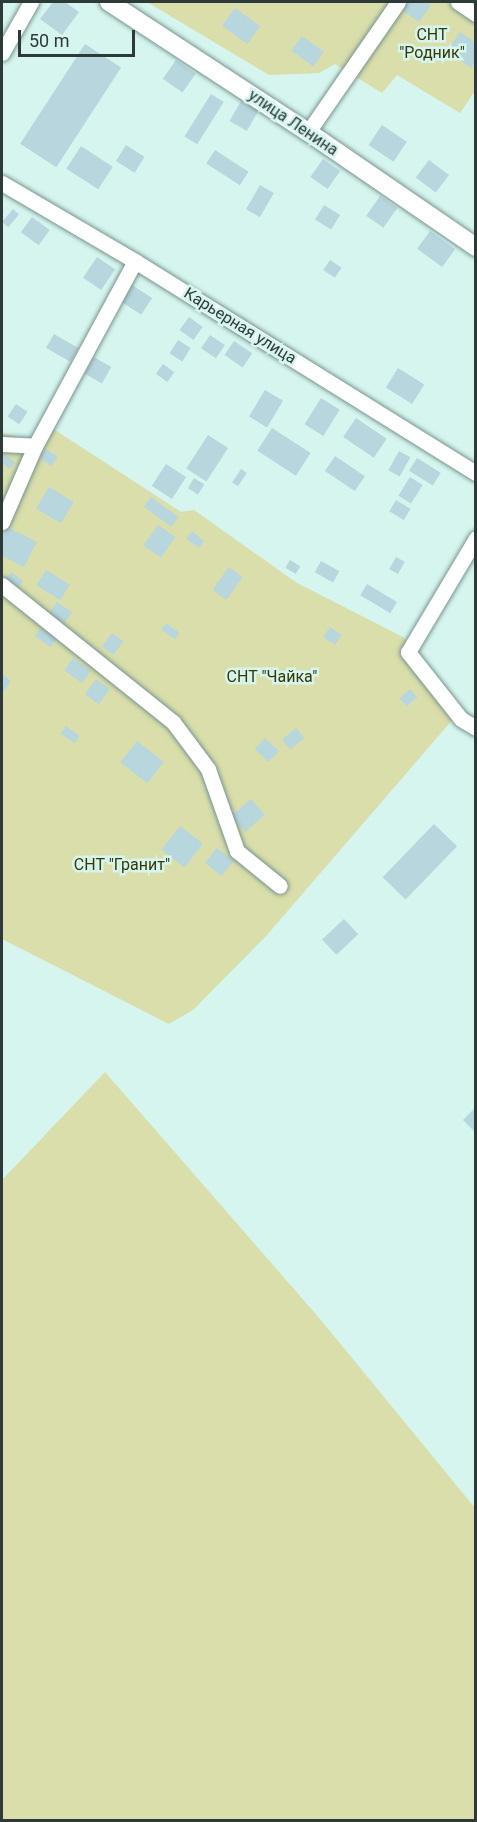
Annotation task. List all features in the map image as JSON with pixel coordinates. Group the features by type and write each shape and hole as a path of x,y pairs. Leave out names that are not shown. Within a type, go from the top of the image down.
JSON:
{"street":[{"path":"2,53 32,2"},
{"name":"улица Ленина","path":"109,2 308,132 476,247"},
{"path":"308,132 398,2"},
{"path":"458,2 476,14"},
{"name":"Карьерная улица","path":"2,183 135,261 476,473"},
{"path":"2,522 35,446 135,261"},
{"path":"2,444 35,446"},
{"path":"476,538 408,652 460,719 476,728"},
{"path":"2,585 172,722 208,769 237,851 280,886"}],"green space":[{"name":"СНТ \"Родник\"","path":"147,2 475,2 475,91 460,113 397,75 382,93 335,64 319,73 269,75"},
{"name":"СНТ \"Гранит\"","path":"52,428 181,512 194,510 297,583 403,637 460,711 267,935 193,1010 169,1024 2,939 2,433 21,438 40,451"},
{"path":"105,1072 320,1319 475,1508 475,1820 2,1820 2,1180"}],"building":[{"path":"53,2 65,2 79,12 62,35 40,19"},
{"path":"408,2 427,2 431,5 419,22 402,10"},
{"path":"235,8 260,26 247,44 222,26"},
{"path":"460,32 476,43 476,61 471,68 447,51"},
{"path":"302,36 324,52 313,66 291,51"},
{"path":"85,44 121,67 56,167 20,144"},
{"path":"176,60 196,74 182,93 163,79"},
{"path":"211,94 224,102 197,144 185,136"},
{"path":"241,101 258,111 247,131 230,121"},
{"path":"382,125 407,142 393,162 369,145"},
{"path":"126,145 145,157 135,173 116,161"},
{"path":"81,146 113,167 98,189 66,169"},
{"path":"215,150 249,172 240,185 206,163"},
{"path":"323,159 340,171 328,189 310,177"},
{"path":"429,160 449,175 436,193 416,178"},
{"path":"260,185 274,193 260,217 246,209"},
{"path":"380,196 397,208 383,228 366,216"},
{"path":"324,205 340,215 331,229 315,219"},
{"path":"13,209 19,214 8,227 2,222"},
{"path":"32,217 50,230 39,245 21,232"},
{"path":"430,231 455,249 442,267 417,249"},
{"path":"97,257 115,269 101,290 83,278"},
{"path":"330,260 342,268 335,278 323,270"},
{"path":"132,285 152,298 141,315 121,302"},
{"path":"189,317 203,327 193,340 180,330"},
{"path":"54,334 78,348 70,362 46,348"},
{"path":"210,335 225,345 216,358 201,348"},
{"path":"178,340 191,348 182,362 170,354"},
{"path":"234,341 252,353 243,367 224,355"},
{"path":"94,357 111,367 102,383 84,373"},
{"path":"163,364 174,372 167,382 156,374"},
{"path":"398,368 424,384 412,404 386,388"},
{"path":"265,390 283,401 267,427 249,417"},
{"path":"321,398 340,410 323,436 305,424"},
{"path":"16,404 28,412 19,424 8,416"},
{"path":"356,418 387,439 374,458 343,437"},
{"path":"272,428 311,453 296,476 257,451"},
{"path":"208,435 228,448 206,482 186,469"},
{"path":"46,449 58,457 51,466 40,458"},
{"path":"399,451 410,457 400,477 388,470"},
{"path":"4,454 15,462 10,469 2,463"},
{"path":"335,456 365,476 355,491 325,471"},
{"path":"417,458 441,473 433,486 409,471"},
{"path":"166,464 186,477 172,499 152,486"},
{"path":"241,469 247,473 238,486 232,482"},
{"path":"410,477 423,485 411,504 398,496"},
{"path":"194,478 204,484 198,494 188,488"},
{"path":"49,487 74,502 61,523 36,508"},
{"path":"151,497 179,517 171,527 144,507"},
{"path":"396,500 411,509 404,520 389,511"},
{"path":"158,525 175,537 161,558 144,545"},
{"path":"7,527 37,542 24,567 2,556 2,537"},
{"path":"192,531 204,541 199,548 186,539"},
{"path":"396,557 405,562 398,574 389,569"},
{"path":"290,560 300,566 296,574 285,568"},
{"path":"321,561 339,571 333,583 315,572"},
{"path":"229,567 243,577 226,600 213,590"},
{"path":"46,570 70,585 60,600 36,585"},
{"path":"11,572 23,581 17,589 5,580"},
{"path":"367,584 397,602 390,613 360,595"},
{"path":"57,602 72,612 64,624 49,614"},
{"path":"166,623 180,633 175,639 161,629"},
{"path":"330,627 342,635 335,645 323,637"},
{"path":"41,628 56,639 50,647 35,636"},
{"path":"112,633 123,641 113,655 102,647"},
{"path":"73,658 91,671 82,683 64,670"},
{"path":"2,674 11,681 2,694"},
{"path":"96,679 110,689 99,704 85,694"},
{"path":"410,689 417,697 407,706 399,698"},
{"path":"66,726 80,736 74,743 61,733"},
{"path":"296,728 304,738 290,749 282,739"},
{"path":"265,738 279,751 269,762 255,749"},
{"path":"137,741 164,762 147,783 120,762"},
{"path":"251,799 265,815 245,832 231,816"},
{"path":"434,824 457,846 406,899 383,877"},
{"path":"180,826 203,844 184,867 162,850"},
{"path":"217,848 233,861 221,876 205,863"},
{"path":"344,919 358,934 336,955 322,939"},
{"path":"476,1107 476,1133 463,1120"}],"park label":[{"name":"СНТ \"Чайка\"","path":"272,677"}]}
